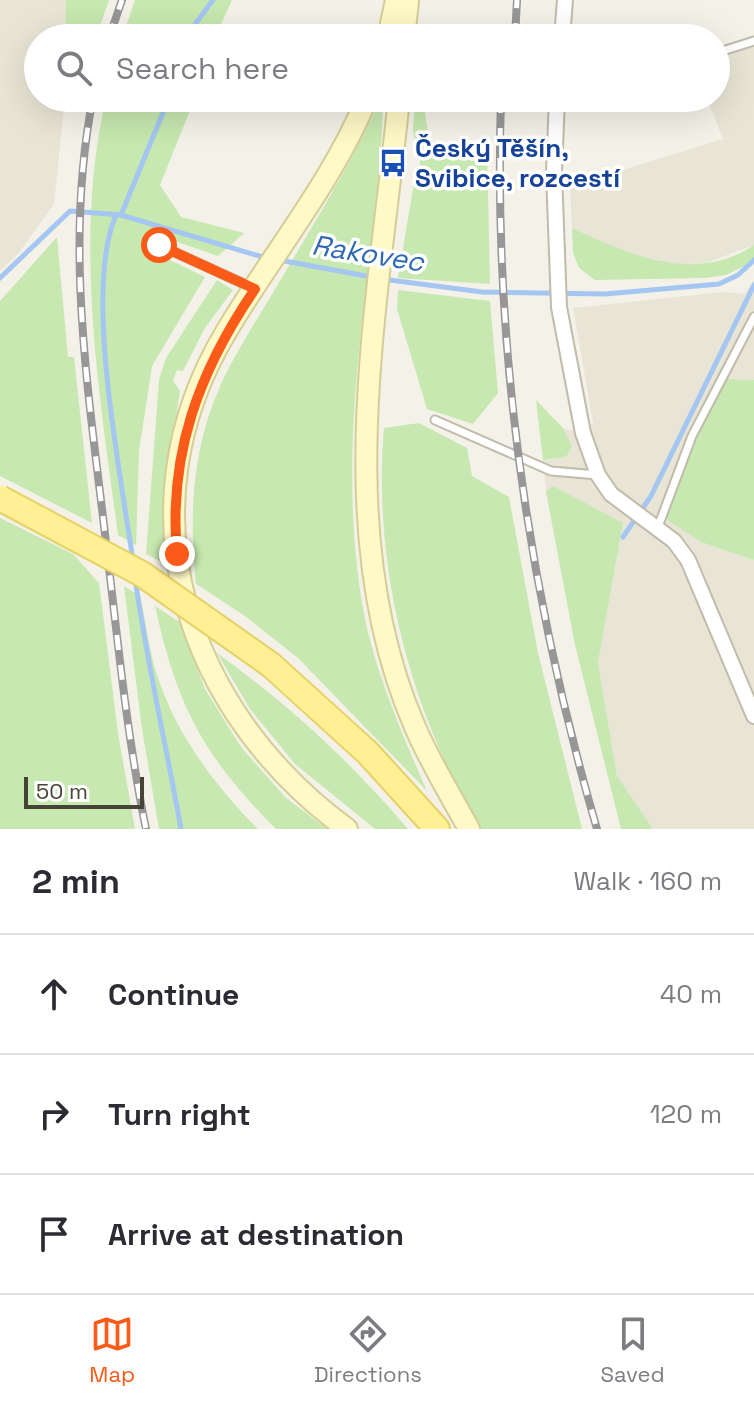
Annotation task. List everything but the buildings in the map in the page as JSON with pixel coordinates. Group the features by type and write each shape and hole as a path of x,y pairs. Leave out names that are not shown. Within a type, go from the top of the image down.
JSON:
{"main road":[{"path":"391,24 396,0"},
{"path":"405,24 408,0"},
{"path":"347,829 281,772 242,727 200,651 181,578 175,495 188,417 225,333 343,149 360,112"},
{"path":"398,112 369,378 367,490 379,601 394,666 415,727 469,829"},
{"path":"0,498 142,574 271,665 368,753 437,829"}],"street":[{"path":"563,24 565,0"},
{"path":"556,112 554,172 559,307 583,433 598,475 611,494 674,541 696,574 754,716"}],"lane":[{"path":"730,49 754,41"},
{"path":"159,245 259,281"},
{"path":"653,524 692,436 754,317"},
{"path":"435,420 551,471 598,475"}],"shaded area":[{"path":"0,0 66,0 65,24 24,24 24,112 64,112 54,204 18,254 0,271"},
{"path":"754,36 754,245 706,263 666,265 627,253 572,228 570,186 723,139 712,112 730,112 730,44"},
{"path":"754,280 754,380 725,379 701,542 754,560 754,829 653,829 617,776 598,663 623,524 553,487 546,492 543,460 566,457 572,447 563,428 582,433 593,423 573,308 723,292 744,294"}],"green space":[{"path":"66,0 109,0 101,24 65,24"},
{"path":"135,0 232,0 221,24 127,24"},
{"path":"103,112 189,112 160,185 181,217 244,233 218,256 155,234 143,247 205,277 152,366 139,451 136,545 118,535 97,371 90,261 96,152"},
{"path":"375,112 383,112 355,400 352,470 355,540 363,608 374,654 427,791 298,658 245,616 196,584 194,563 195,478 203,436 215,399 237,354"},
{"path":"414,112 425,112 429,138 436,142 450,146 487,143 490,284 398,278 414,183 420,170 413,128"},
{"path":"572,228 616,247 662,261 708,263 731,257 754,245 754,261 726,275 705,278 595,280 579,268 573,253"},
{"path":"57,237 68,357 74,357 92,523 0,476 0,301"},
{"path":"217,280 233,290 205,328 183,371 177,370 173,381 180,391 165,499 167,565 146,554 159,380 166,358"},
{"path":"398,290 490,301 498,393 473,424 427,409 397,309"},
{"path":"725,379 754,380 754,560 701,542 666,519 685,462"},
{"path":"536,400 563,428 572,447 566,457 543,460"},
{"path":"419,423 467,448 472,476 509,497 538,653 582,829 480,829 434,736 401,636 384,533 384,428"},
{"path":"553,486 623,523 598,663 617,776 653,829 621,829 575,645 546,492"},
{"path":"0,518 73,554 99,583 118,733 135,829 0,829"},
{"path":"124,586 140,596 157,675 186,738 212,777 258,829 159,829 142,729"},
{"path":"155,606 179,622 205,689 241,747 285,797 327,829 276,829 229,777 196,728 184,701"},
{"path":"217,653 318,735 408,829 375,829 295,764 250,709"}],"waterway":[{"path":"195,24 213,0"},
{"path":"121,215 163,112"},
{"name":"Rakovec","path":"0,278 70,211 121,215 266,258"},
{"path":"116,215 107,248 103,289 104,335 114,434 133,561"},
{"name":"Rakovec","path":"279,260 372,277"},
{"name":"Rakovec","path":"382,279 482,292 605,294 719,284 738,275 754,260"},
{"path":"623,537 651,496 754,285"},
{"path":"135,578 181,829"}],"railway":[{"path":"114,24 122,0"},
{"path":"516,24 517,0"},
{"path":"91,112 80,207 86,371 122,682 146,829"},
{"path":"501,112 503,283 520,467 552,650 597,829"}],"place":[{"name":"Český Těšín, Svibice, rozcestí","path":"393,163"}],"route":[{"path":"159,245 255,289 225,333 200,383 188,417 175,495 177,554"}]}
